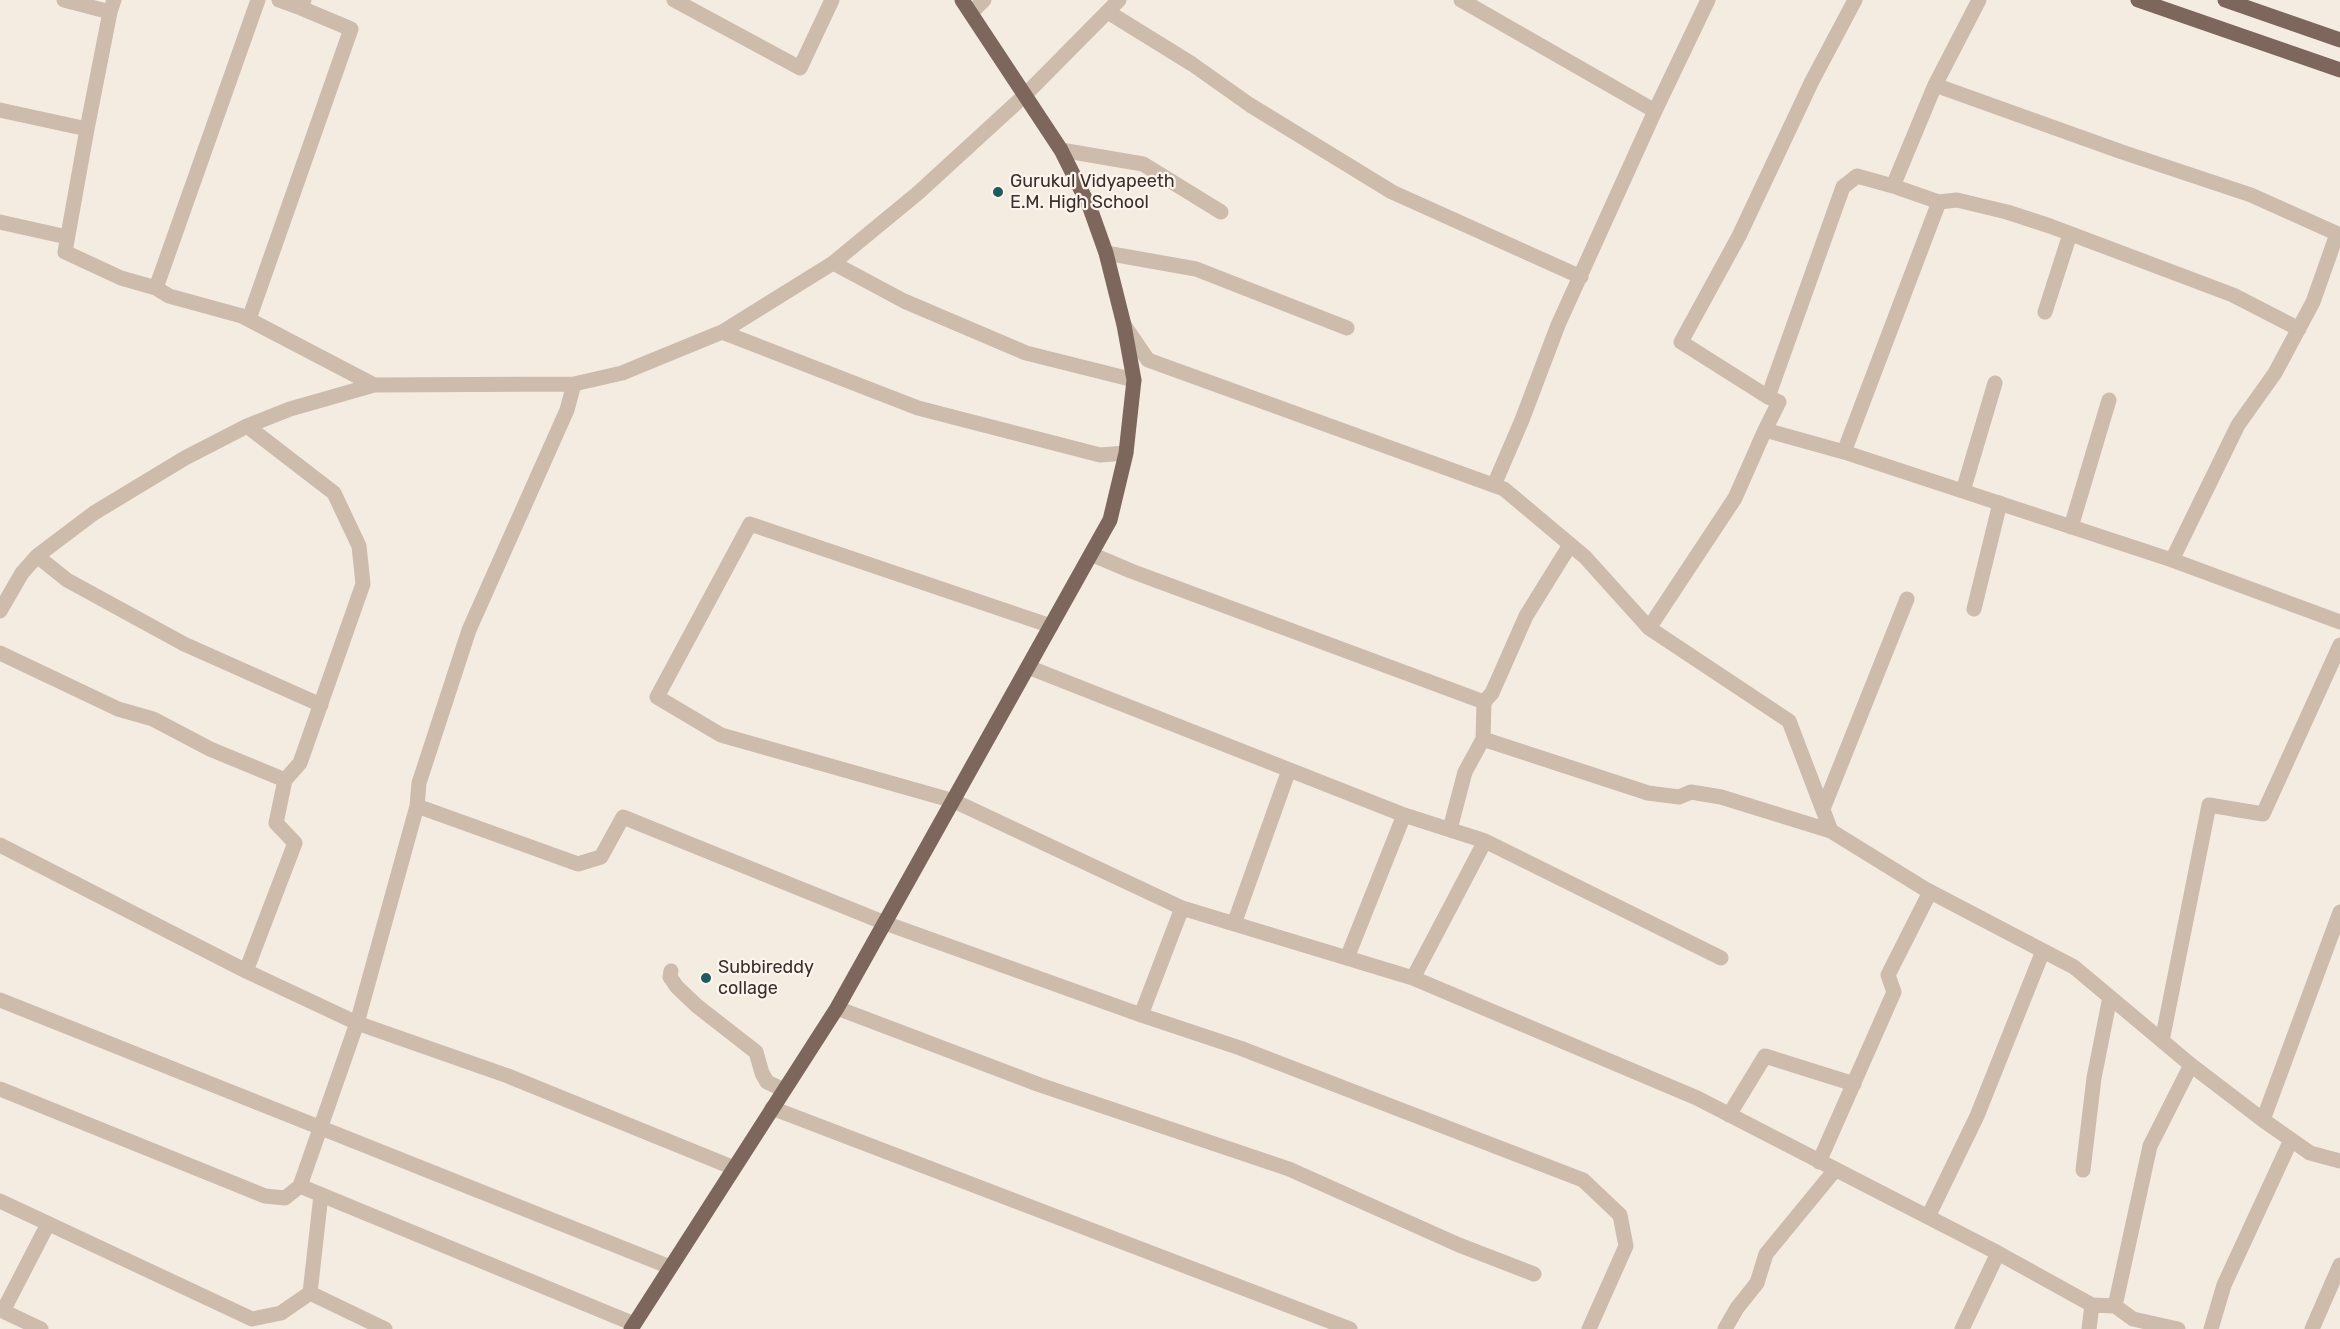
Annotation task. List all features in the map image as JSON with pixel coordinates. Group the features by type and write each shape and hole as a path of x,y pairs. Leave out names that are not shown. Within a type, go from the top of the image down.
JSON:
{"main road":[{"path":"632,1327 837,1008 1110,520 1126,453 1134,380 1124,325 1106,253 1090,208 1061,150 962,0"},
{"path":"2138,0 2340,70"},
{"path":"2225,0 2340,39"}],"street":[{"path":"64,0 112,6 65,252 121,278 156,288 169,296 249,319 374,385"},
{"path":"156,288 258,0"},
{"path":"249,319 351,29 302,4 279,0"},
{"path":"674,0 800,68 832,0"},
{"path":"971,13 984,0"},
{"path":"1461,0 1655,111"},
{"path":"1494,485 1522,420 1558,325 1708,0"},
{"path":"1649,628 1735,498 1779,402 1682,342 1738,236 1812,81 1855,0"},
{"path":"1893,186 1935,85 1979,0"},
{"path":"0,611 4,593 37,556 94,513 185,458 248,426 290,409 374,385 574,384 622,373 722,332 833,263 918,193 1025,95 1113,6 1250,105 1392,192 1581,277"},
{"path":"1935,85 2251,195 2339,235 2313,302 2275,372 2238,425 2172,560"},
{"path":"0,110 87,129"},
{"path":"1061,150 1143,164 1221,212"},
{"path":"1768,397 1843,187 1857,176 1939,202 1957,200 2007,212 2234,295 2299,329"},
{"path":"1844,452 1939,202"},
{"path":"0,222 67,237"},
{"path":"2044,312 2070,234"},
{"path":"1106,253 1196,269 1347,328"},
{"path":"833,263 904,301 1026,353 1134,380"},
{"path":"1124,325 1148,360 1504,489 1585,557 1649,628 1789,722 1832,831"},
{"path":"722,332 918,408 1100,455 1126,453"},
{"path":"1963,491 1995,383"},
{"path":"0,1089 265,1196 285,1198 300,1186 357,1023 417,806 419,783 470,630 567,410 574,384"},
{"path":"2071,527 2109,400"},
{"path":"246,971 296,843 276,822 285,780 300,763 363,584 359,546 334,493 248,426"},
{"path":"1765,430 1844,452 2172,560 2340,622"},
{"path":"1974,609 2000,504"},
{"path":"1052,626 750,524 657,697 721,735 954,801 1182,908 1413,978 1697,1098 1998,1253 2092,1305 2115,1306 2133,1319 2178,1329"},
{"path":"1450,828 1465,772 1483,739 1484,702 1492,693 1526,616 1570,545"},
{"path":"1091,554 1131,571 1484,702"},
{"path":"37,556 67,580 184,644 321,705"},
{"path":"1823,809 1907,599"},
{"path":"2162,1041 2209,805 2263,814 2335,671 2340,645"},
{"path":"0,653 118,709 153,719 210,749 285,780"},
{"path":"1029,667 1404,815 1485,841 1720,958"},
{"path":"1483,739 1648,793 1679,797 1691,792 1721,797 1832,831 1930,892 2074,967 2191,1065 2263,1120 2310,1152 2340,1161"},
{"path":"1234,924 1289,770"},
{"path":"417,806 578,864 601,857 623,817 885,923 1240,1048 1583,1180 1620,1215 1626,1246 1589,1329"},
{"path":"1347,958 1404,815"},
{"path":"1413,978 1485,841"},
{"path":"0,845 246,971 357,1023 508,1076 734,1168"},
{"path":"1819,1162 1894,992 1888,975 1930,892"},
{"path":"1141,1015 1182,908"},
{"path":"2263,1120 2340,912"},
{"path":"1928,1217 1977,1116 2043,951"},
{"path":"671,971 670,977 676,987 756,1052 766,1082 784,1090"},
{"path":"2083,1170 2094,1078 2110,997"},
{"path":"0,1000 670,1267"},
{"path":"837,1008 1040,1085 1289,1169 1459,1245 1534,1274"},
{"path":"1730,1115 1765,1056 1854,1084"},
{"path":"2115,1306 2150,1146 2191,1065"},
{"path":"772,1108 1350,1329"},
{"path":"2211,1329 2224,1285 2291,1140"},
{"path":"1725,1329 1756,1283 1766,1254 1835,1170"},
{"path":"300,1186 632,1327"},
{"path":"0,1201 252,1319 282,1313 310,1293 321,1195"},
{"path":"41,1329 3,1311 48,1224"},
{"path":"1962,1329 1998,1253"},
{"path":"2312,1329 2340,1265"},
{"path":"310,1293 386,1329"},
{"path":"2089,1329 2092,1305"}],"place":[{"name":"Gurukul Vidyapeeth E.M. High School","path":"998,192"},
{"name":"Subbireddy collage","path":"706,978"}]}
